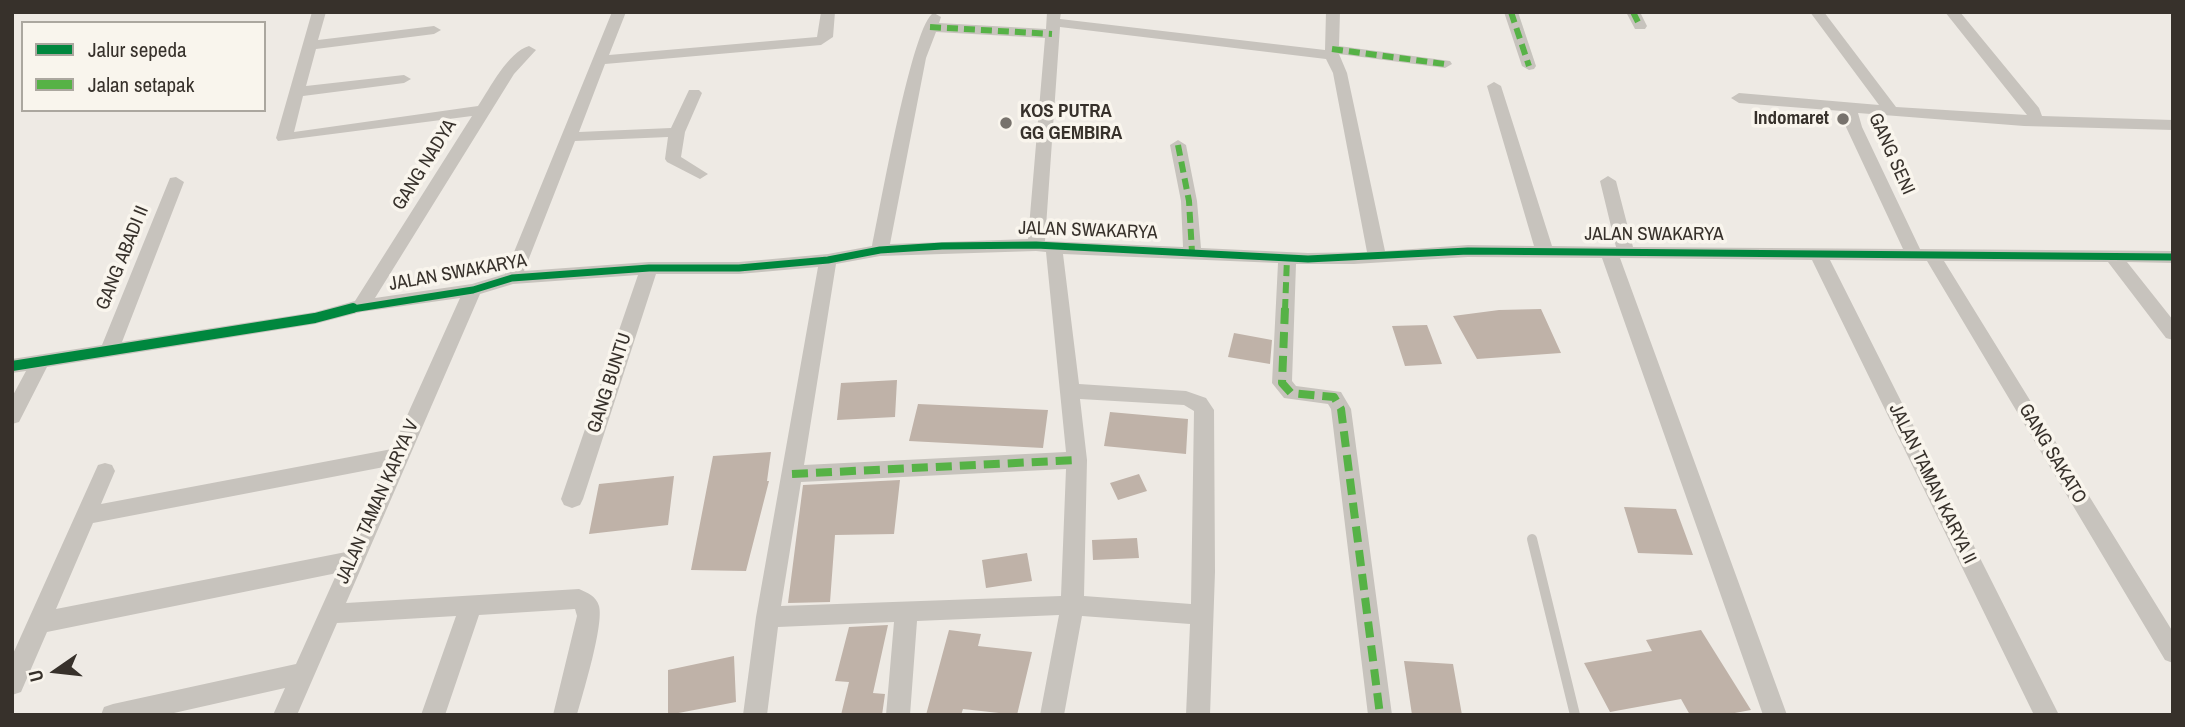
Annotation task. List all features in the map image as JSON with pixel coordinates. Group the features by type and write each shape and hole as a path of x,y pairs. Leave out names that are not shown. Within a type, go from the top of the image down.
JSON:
{"street":[{"path":"319,12 285,138 483,110"},
{"path":"512,278 598,60 620,12"},
{"path":"598,60 821,41 826,37 828,12"},
{"path":"1333,12 1332,52 1340,73 1377,257"},
{"path":"1511,12 1529,66"},
{"path":"1633,12 1640,26"},
{"name":"GANG SENI","path":"1817,12 1891,111"},
{"path":"1952,12 2034,111 2033,120"},
{"path":"880,250 919,58 932,22 1053,23 1445,64"},
{"path":"1052,715 1072,605 1077,460 1070,391 1045,247 1053,23"},
{"path":"310,45 434,30"},
{"name":"GANG NADYA","path":"361,306 508,71 530,50"},
{"path":"297,92 404,79"},
{"path":"1494,86 1545,252"},
{"path":"694,93 677,132 673,159 700,174"},
{"path":"1739,98 1849,107"},
{"name":"GANG SENI","path":"1891,111 1849,107 1854,127 1923,255"},
{"path":"1891,111 2173,125"},
{"path":"568,136 677,132"},
{"path":"1178,145 1189,201 1192,252"},
{"path":"1608,181 1618,252 1775,715"},
{"name":"GANG ABADI II","path":"109,350 176,182"},
{"name":"JALAN SWAKARYA","path":"12,366 288,323 361,306 473,290 512,278 649,268 739,268 828,260 880,250 1045,247 1286,258 1377,257 1468,251 2173,257"},
{"name":"JALAN TAMAN KARYA II","path":"1818,253 2047,715"},
{"name":"GANG SAKATO","path":"1923,255 2173,653"},
{"path":"2112,255 2173,333"},
{"path":"1286,258 1282,383 1291,393 1334,397 1342,410 1380,715"},
{"path":"755,715 768,617 828,260"},
{"name":"GANG BUNTU","path":"572,499 649,268"},
{"name":"JALAN TAMAN KARYA V","path":"285,715 473,290"},
{"path":"12,417 40,362"},
{"path":"1070,391 1186,398 1199,403 1204,410 1198,715"},
{"path":"86,516 398,456"},
{"path":"792,474 1077,460"},
{"path":"12,684 105,471"},
{"path":"39,623 353,560"},
{"path":"328,614 579,599 587,605 589,617 565,715"},
{"path":"768,617 1072,605 1202,615"},
{"path":"433,715 471,606"},
{"path":"898,715 906,612"},
{"path":"113,715 303,673"}],"lane":[{"path":"1532,539 1575,715"}],"building":[{"path":"1541,309 1561,353 1477,359 1453,316 1499,310"},
{"path":"1427,325 1442,364 1405,366 1392,326"},
{"path":"1234,333 1272,340 1270,364 1228,357"},
{"path":"897,380 895,417 837,420 841,383"},
{"path":"918,404 1048,410 1043,448 909,441"},
{"path":"1110,412 1188,419 1186,454 1104,446"},
{"path":"771,452 769,481 746,571 691,570 713,456"},
{"path":"1139,474 1147,491 1118,500 1110,483"},
{"path":"674,476 668,525 589,534 599,484"},
{"path":"900,480 894,534 835,535 830,602 788,603 803,485"},
{"path":"1624,507 1676,509 1693,555 1638,553"},
{"path":"1137,538 1139,558 1093,560 1092,540"},
{"path":"1027,553 1032,581 986,588 982,560"},
{"path":"888,625 873,693 885,694 882,715 841,715 849,682 835,681 849,627"},
{"path":"949,630 981,634 978,646 1032,652 1017,715 963,709 961,715 926,715"},
{"path":"1701,630 1751,710 1724,715 1690,715 1681,699 1610,712 1584,663 1652,651 1646,640"},
{"path":"734,656 736,702 668,715 668,670"},
{"path":"1404,661 1453,664 1462,715 1412,715"}],"marked path":[{"path":"1511,12 1529,66"},
{"path":"1633,12 1640,26"},
{"path":"930,27 1052,34"},
{"path":"1332,49 1445,64"},
{"path":"1178,145 1189,201 1192,252"},
{"path":"1287,258 1282,383 1291,393 1334,397 1341,409 1380,715"},
{"path":"792,474 1077,460"}],"cycle path":[{"path":"12,366 315,318 361,306 473,290 512,278 649,268 739,268 828,260 880,250 942,246 1036,245 1308,259 1468,251 2173,257"}],"place":[{"name":"Indomaret","path":"1843,119"},
{"name":"KOS PUTRA GG GEMBIRA","path":"1006,123"}]}
